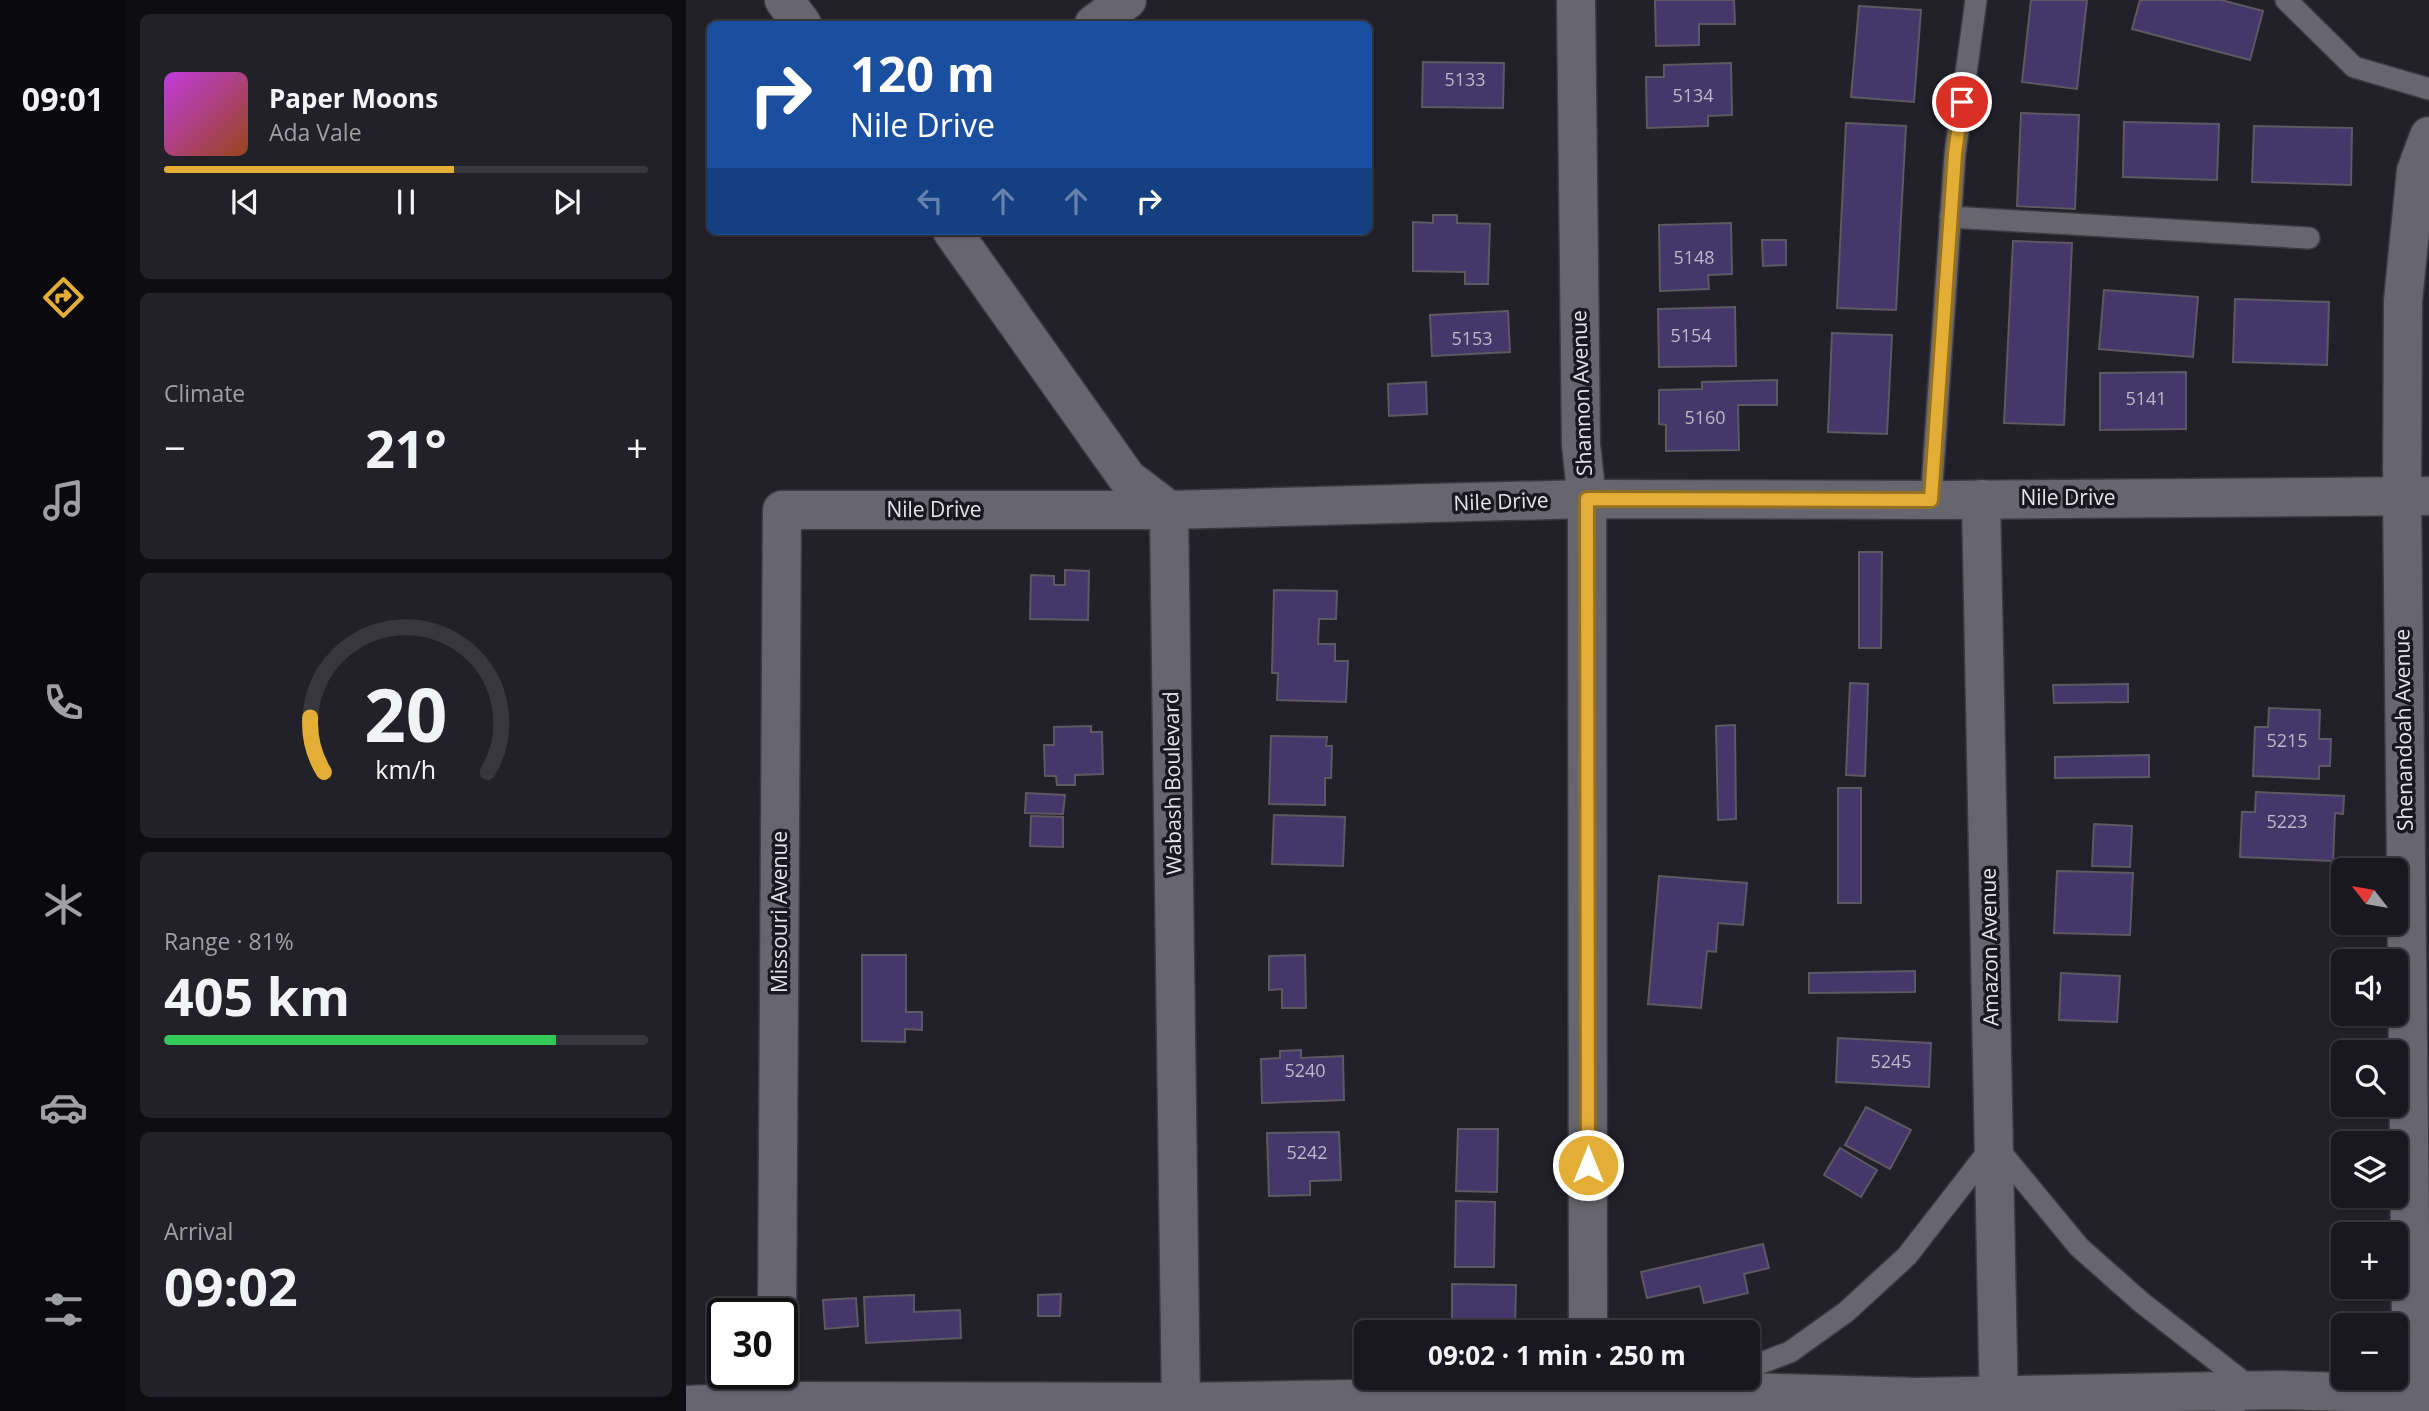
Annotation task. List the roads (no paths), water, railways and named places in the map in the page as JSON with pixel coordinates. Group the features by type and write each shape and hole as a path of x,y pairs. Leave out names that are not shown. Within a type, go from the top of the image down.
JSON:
{"street":[{"path":"784,0 800,21"},
{"path":"1098,21 1127,0"},
{"name":"Shannon Avenue","path":"1576,0 1581,432 1587,499 1588,1320"},
{"name":"Shenandoah Avenue","path":"2412,1402 2415,496 2403,301 2416,171 2429,136"},
{"path":"955,235 1127,478 1169,510"},
{"name":"Nile Drive","path":"782,510 1169,510 1587,499 1931,500 2415,496"},
{"name":"Amazon Avenue","path":"1981,499 1999,1403"},
{"name":"Missouri Avenue","path":"776,1298 782,510"},
{"name":"Wabash Boulevard","path":"1169,510 1181,1407"},
{"path":"686,1405 776,1395 1181,1407 1684,1393 1917,1397 1999,1403 2057,1395 2240,1401 2412,1402"}],"lane":[{"path":"1931,500 1955,154 1976,0"},
{"path":"2286,0 2354,67 2429,89"},
{"path":"1950,217 2309,238"},
{"path":"1760,1363 1790,1352 1846,1312 1887,1275 1907,1256 1994,1144 2080,1247 2141,1302 2240,1401"},
{"path":"1684,1393 1692,1390"},
{"path":"1684,1393 1742,1411"}]}
